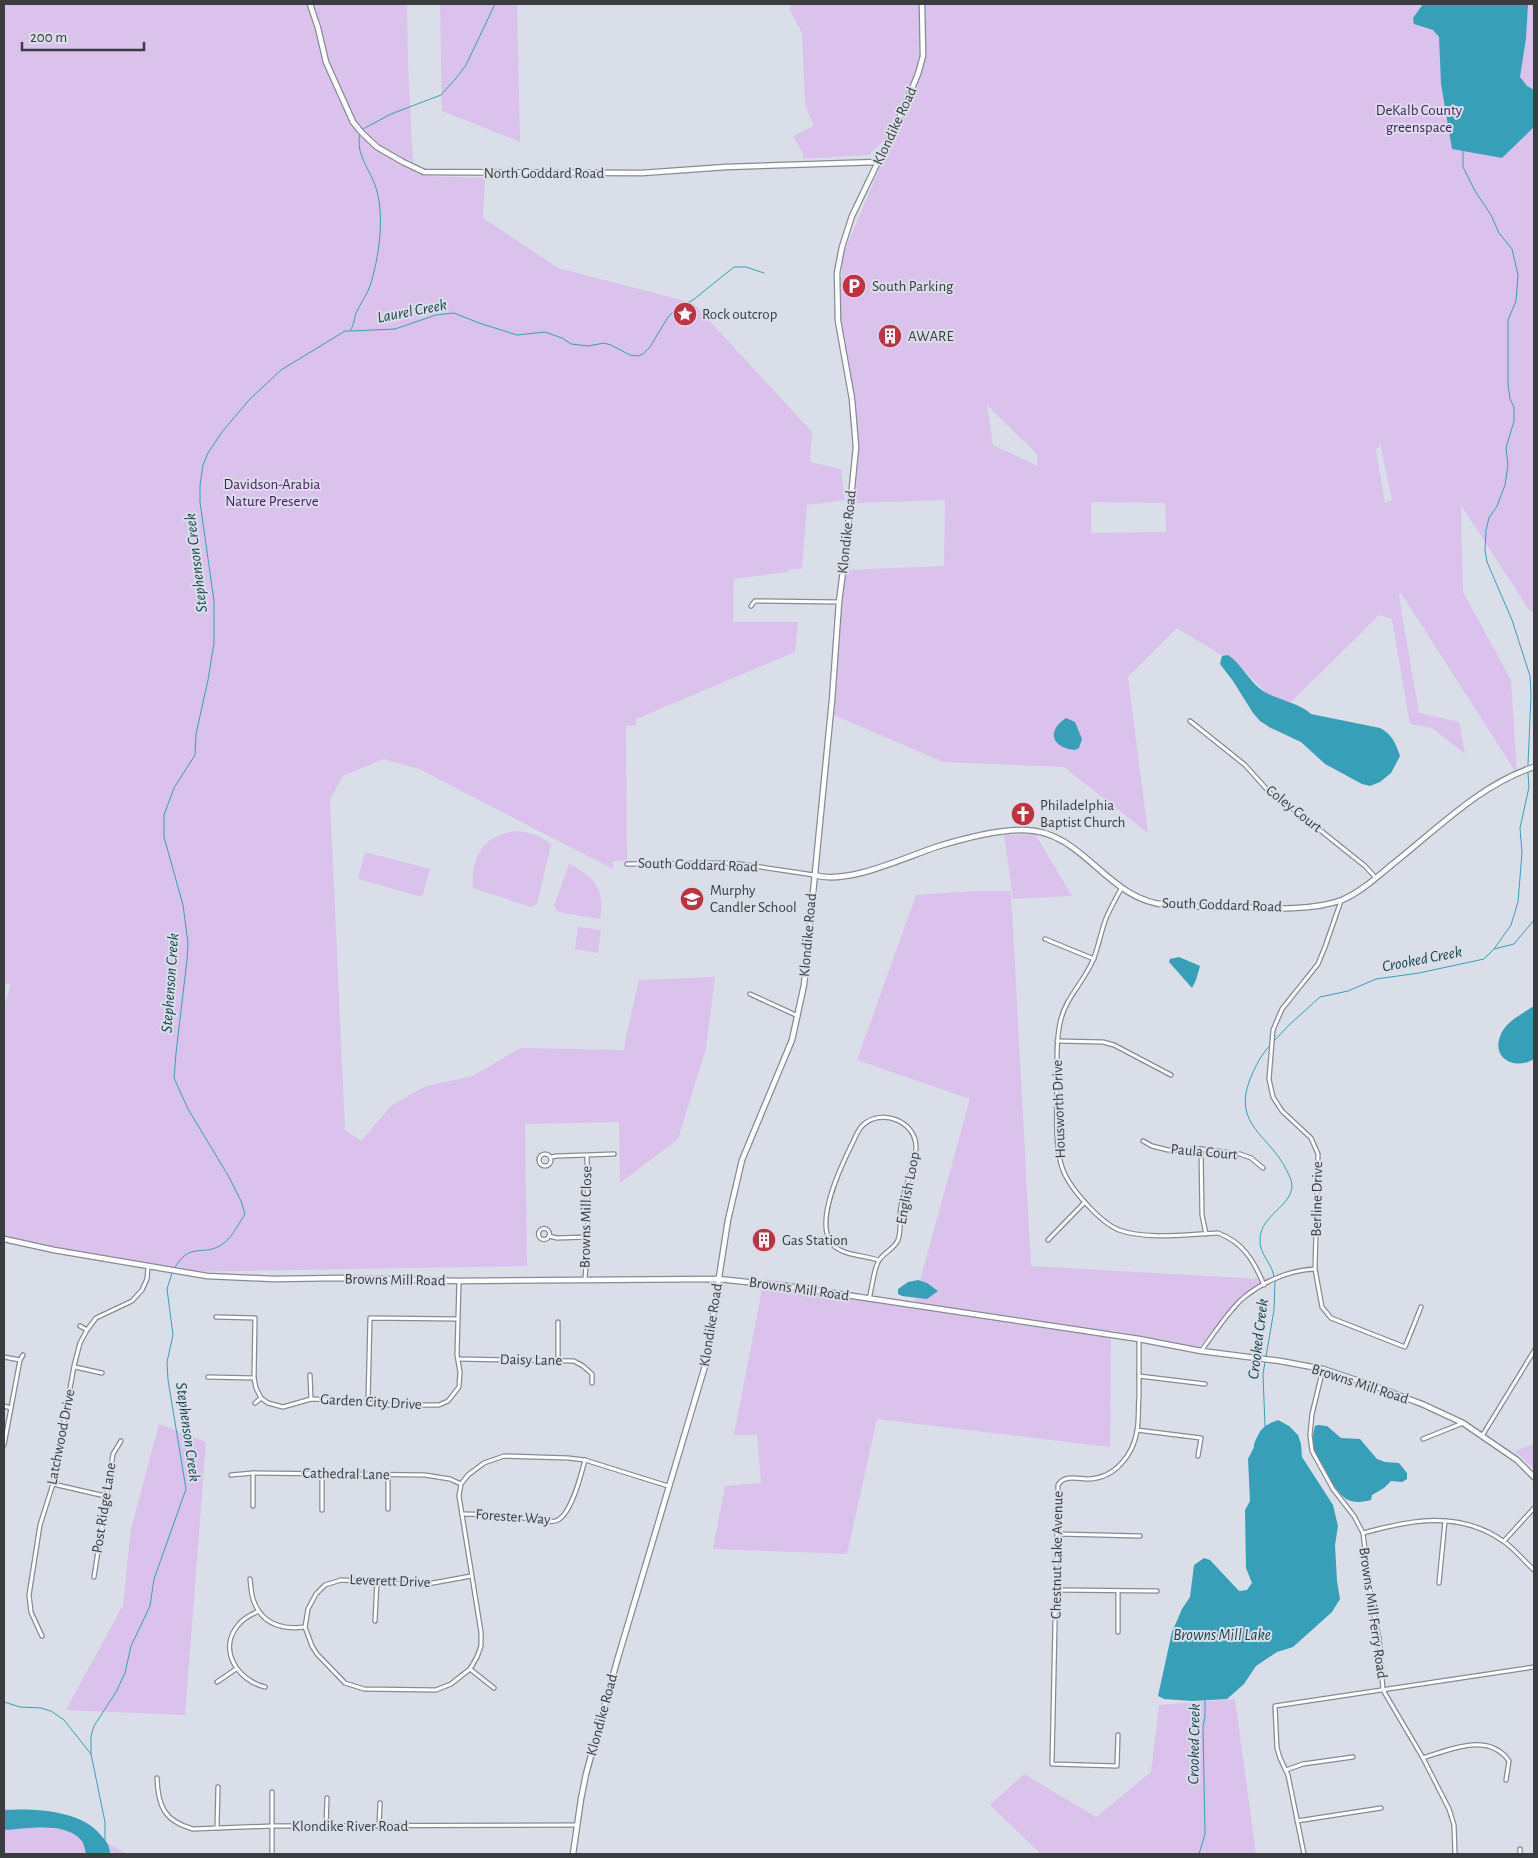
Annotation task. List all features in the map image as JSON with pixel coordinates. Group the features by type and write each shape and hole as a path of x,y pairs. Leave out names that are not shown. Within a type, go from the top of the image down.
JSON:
{"main road":[{"name":"North Goddard Road","path":"310,4 326,62 353,122 377,147 402,162 424,172 655,173 733,166 878,162"},
{"name":"Klondike Road","path":"573,1854 580,1799 586,1774 668,1486 705,1366 728,1220 742,1160 792,1040 798,1016 804,984 832,700 839,602 856,447 852,399 838,321 837,273 847,228 918,74 923,56 922,4"},
{"name":"South Goddard Road","path":"814,875 838,877 863,873 939,846 1005,831 1031,830 1053,836 1065,842 1121,889 1150,902 1166,905 1302,907 1341,900 1376,878 1480,795 1504,779 1534,767"},
{"name":"Browns Mill Road","path":"4,1239 54,1250 207,1276 274,1279 340,1278 459,1281 718,1279 786,1286 1139,1339 1201,1351 1280,1361 1323,1370 1374,1386 1422,1404 1463,1423 1517,1460 1534,1476"}],"street":[{"path":"751,606 755,602 839,602"},
{"name":"Coley Court","path":"1190,721 1239,760 1271,794 1300,814 1365,866 1376,878"},
{"name":"South Goddard Road","path":"627,864 733,864 814,875"},
{"name":"Housworth Drive","path":"1121,889 1106,917 1094,959 1065,1006 1060,1023 1058,1041 1059,1156 1062,1170 1085,1202 1107,1223 1126,1232 1155,1235 1218,1233 1236,1241 1254,1265 1264,1285"},
{"name":"Berline Drive","path":"1341,900 1318,964 1282,1009 1274,1024 1269,1085 1276,1103 1311,1138 1318,1154 1316,1270 1322,1307 1331,1318 1405,1347 1421,1307"},
{"path":"1045,939 1094,959"},
{"path":"750,994 798,1016"},
{"path":"1058,1041 1103,1042 1114,1045 1171,1075"},
{"name":"English Loop","path":"828,1238 826,1224 832,1192 838,1173 860,1128 873,1119 886,1118 900,1121 912,1130 915,1138 916,1154 901,1206 898,1241 878,1260"},
{"name":"Paula Court","path":"1143,1141 1152,1146 1168,1150 1201,1149 1240,1154 1251,1158 1263,1168"},
{"path":"1201,1149 1202,1215 1206,1234"},
{"path":"551,1157 614,1154"},
{"name":"Browns Mill Close","path":"585,1279 588,1237 587,1156"},
{"path":"1048,1240 1085,1202"},
{"path":"550,1236 557,1238 588,1237"},
{"path":"824,1240 828,1238 832,1244 844,1252 878,1260 869,1299"},
{"name":"Latchwood Drive","path":"42,1636 31,1612 29,1595 40,1525 53,1484 80,1343 96,1318 111,1313 132,1301 142,1290 148,1267"},
{"path":"1201,1351 1242,1299 1287,1273 1316,1270"},
{"name":"Garden City Drive","path":"261,1398 268,1403 283,1407 311,1400 368,1402 377,1405 444,1404 459,1387 457,1319 459,1281"},
{"path":"216,1318 255,1318 254,1378 261,1398 255,1403"},
{"path":"368,1402 370,1318 457,1319"},
{"path":"558,1322 558,1361"},
{"path":"80,1326 87,1330"},
{"name":"Chestnut Lake Avenue","path":"1118,1735 1117,1766 1052,1764 1058,1485 1060,1481 1066,1478 1103,1476 1117,1468 1130,1453 1137,1430 1140,1376 1139,1339"},
{"path":"1482,1436 1534,1351"},
{"path":"4,1445 20,1360 23,1355"},
{"path":"4,1357 20,1360"},
{"name":"Daisy Lane","path":"458,1359 574,1361 592,1374 592,1383"},
{"path":"75,1367 102,1373"},
{"name":"Browns Mill Ferry Road","path":"1323,1370 1312,1414 1310,1435 1312,1451 1333,1489 1354,1516 1363,1533 1372,1606 1379,1638 1383,1690 1423,1758 1449,1809 1454,1826 1455,1854"},
{"path":"310,1375 311,1400"},
{"path":"1140,1376 1205,1384"},
{"path":"208,1377 254,1378"},
{"path":"4,1406 11,1408"},
{"path":"1423,1440 1463,1423"},
{"path":"1137,1430 1201,1438 1198,1456"},
{"name":"Post Ridge Lane","path":"94,1577 113,1454 121,1441"},
{"path":"250,1579 252,1598 266,1619 282,1628 305,1627 317,1654 346,1683 364,1689 436,1690 451,1684 470,1669 481,1646 479,1617 459,1496 461,1484 484,1463 504,1456 585,1460 668,1486"},
{"name":"Forester Way","path":"462,1514 498,1514 549,1522 558,1520 566,1511 575,1493 585,1460"},
{"path":"253,1473 253,1506"},
{"name":"Cathedral Lane","path":"231,1475 253,1473 431,1475 461,1484"},
{"path":"322,1474 322,1510"},
{"path":"388,1476 388,1509"},
{"path":"53,1484 105,1496"},
{"path":"1504,1541 1534,1508"},
{"path":"1363,1533 1396,1524 1422,1520 1462,1523 1504,1541 1534,1570"},
{"path":"1439,1582 1445,1521"},
{"path":"1058,1534 1140,1536"},
{"name":"Leverett Drive","path":"305,1627 308,1609 316,1594 325,1586 347,1580 422,1585 471,1576"},
{"path":"374,1621 377,1581"},
{"path":"1057,1590 1157,1591"},
{"path":"1118,1591 1118,1632"},
{"path":"259,1611 247,1617 232,1633 231,1657 236,1670 246,1679 254,1684 265,1687"},
{"path":"1304,1854 1286,1770 1277,1748 1275,1706 1534,1667"},
{"path":"470,1669 494,1688"},
{"path":"217,1682 236,1670"},
{"path":"1423,1758 1457,1747 1494,1747 1503,1752 1509,1761 1506,1780"},
{"path":"1286,1770 1303,1764 1352,1757"},
{"name":"Klondike River Road","path":"157,1778 160,1803 171,1820 193,1829 272,1826 577,1825"},
{"path":"217,1828 218,1788"},
{"path":"272,1792 272,1854"},
{"path":"326,1827 327,1798"},
{"path":"379,1826 380,1803"},
{"path":"1297,1821 1381,1808"},
{"path":"1520,1849 1520,1854"}],"green space":[{"name":"Davidson-Arabia Nature Preserve","path":"4,4 407,4 413,162 407,158 407,166 418,174 426,176 485,178 483,218 558,268 693,303 812,432 810,462 841,469 845,500 807,505 802,569 789,569 788,572 734,579 733,622 798,622 795,652 636,719 636,725 626,726 627,860 613,861 613,869 419,769 383,759 343,776 330,800 345,1130 361,1141 392,1105 426,1086 473,1076 520,1048 624,1050 639,980 715,977 706,1048 678,1139 620,1183 619,1122 525,1124 527,1266 179,1272 75,1253 4,1236 4,1007 11,984 4,984"},
{"path":"440,4 517,4 520,142 442,111"},
{"name":"DeKalb County greenspace","path":"791,4 1534,4 1534,612 1529,610 1461,505 1463,592 1511,680 1517,774 1401,593 1399,595 1401,609 1419,713 1459,722 1465,754 1432,728 1410,724 1392,619 1379,615 1289,704 1267,694 1241,667 1177,628 1128,677 1148,833 1064,767 943,762 831,714 845,570 944,566 945,500 855,503 853,404 839,330 839,277 842,278 842,257 880,167 891,147 888,147 883,141 869,155 804,159 802,151 793,136 814,126 805,104 802,33 789,9","holes":["987,405 1037,454 1038,466 993,445","1380,444 1392,500 1385,503 1376,450","1091,502 1165,503 1166,532 1091,533"]},
{"path":"515,831 534,835 551,845 537,904 531,907 473,888 474,867 481,850 494,838"},
{"path":"1035,834 1072,896 1013,899 1004,835"},
{"path":"365,852 430,869 422,897 358,879"},
{"path":"569,864 585,873 596,886 601,901 600,919 558,912 554,906"},
{"path":"974,891 1011,891 1031,1266 1260,1279 1269,1277 1225,1315 1199,1348 1111,1330 1110,1447 877,1419 847,1554 713,1549 725,1486 761,1483 757,1435 734,1435 764,1279 914,1302 970,1099 857,1060 916,895"},
{"path":"578,927 601,930 598,953 575,949"},
{"path":"159,1424 206,1442 185,1715 66,1710 123,1605 131,1529"},
{"path":"1534,1444 1534,1469 1515,1451"},
{"path":"1235,1699 1256,1854 1206,1854 1205,1851 1202,1854 1041,1854 990,1805 1024,1774 1096,1817 1151,1772 1159,1705"},
{"path":"4,1825 86,1831 127,1854 4,1854"}],"water":[{"path":"1423,4 1528,4 1526,38 1520,77 1527,86 1534,90 1534,127 1502,158 1452,149 1441,84 1439,37 1433,30 1414,24 1413,18"},
{"path":"1228,655 1258,687 1269,694 1301,707 1311,714 1384,730 1393,740 1400,756 1391,773 1380,782 1370,786 1362,784 1325,764 1301,742 1260,721 1220,664 1222,656"},
{"path":"1066,718 1075,722 1082,739 1079,748 1075,750 1061,746 1054,738 1055,729"},
{"path":"1179,957 1200,966 1192,988 1169,962 1170,959"},
{"path":"1534,1006 1534,1059 1519,1064 1512,1063 1502,1056 1499,1050 1498,1042 1501,1034 1511,1021"},
{"path":"918,1280 927,1283 938,1291 927,1299 898,1294 898,1289 908,1282"},
{"name":"Browns Mill Lake","path":"1278,1420 1289,1426 1298,1435 1302,1457 1333,1505 1338,1526 1335,1545 1340,1599 1332,1612 1293,1647 1277,1652 1256,1666 1244,1684 1227,1699 1192,1701 1164,1699 1158,1696 1172,1632 1182,1609 1190,1597 1194,1565 1204,1558 1210,1560 1239,1591 1247,1590 1252,1583 1246,1568 1245,1510 1250,1501 1248,1459 1260,1431 1268,1424"},
{"path":"1315,1426 1327,1426 1341,1438 1360,1439 1377,1459 1385,1462 1399,1463 1407,1473 1407,1479 1402,1482 1391,1481 1372,1495 1371,1500 1354,1502 1348,1500 1333,1485 1316,1454 1313,1446 1313,1437"},
{"path":"4,1810 40,1810 78,1819 88,1824 102,1836 108,1844 110,1854 86,1854 81,1840 65,1830 33,1828 4,1830"}],"waterway":[{"name":"Stephenson Creek","path":"363,129 391,114 441,95 466,65 495,4"},
{"name":"Stephenson Creek","path":"174,1269 186,1255 192,1252 210,1250 224,1243 245,1214 229,1177 188,1109 174,1078 188,943 183,905 164,837 164,815 174,788 195,755 196,734 214,643 214,601 200,502 203,465 208,453 222,432 249,400 281,370 351,329 356,313 369,289 380,237 379,199 361,155 360,134"},
{"path":"1463,151 1463,167 1475,191 1491,215 1499,233 1512,249 1518,275 1516,301 1508,320 1508,384 1510,399 1514,407 1514,421 1506,448 1508,465 1505,485 1497,506 1489,518 1485,550 1487,562 1512,620 1530,676 1528,765"},
{"name":"Laurel Creek","path":"351,331 395,329 436,315 454,313 517,335 545,332 562,338 571,344 588,346 604,343 630,355 638,356 650,347 668,317 676,309 693,300 734,267 746,267 764,273"},
{"path":"1494,949 1511,925 1518,902 1522,853 1520,828 1529,787 1528,773"},
{"name":"Crooked Creek","path":"1274,1041 1320,997 1348,991 1376,979 1419,973 1484,959 1494,949 1514,944 1534,920"},
{"name":"Crooked Creek","path":"1271,1044 1259,1060 1250,1079 1246,1095 1246,1108 1249,1119 1255,1129 1280,1159 1292,1183 1291,1193 1265,1223 1260,1239 1261,1250 1271,1267 1274,1277"},
{"name":"Stephenson Creek","path":"91,1754 91,1736 94,1726 116,1692 125,1673 131,1646 150,1606 154,1579 186,1489 168,1380 167,1362 173,1335 167,1289 172,1273"},
{"name":"Crooked Creek","path":"1265,1426 1263,1374 1274,1310 1275,1281"},
{"name":"Crooked Creek","path":"1199,1854 1205,1834 1203,1727 1205,1699"},
{"path":"4,1702 20,1707 41,1708 51,1711 64,1720 91,1754 105,1822 105,1842"}],"place":[{"name":"South Parking","path":"854,286"},
{"name":"Rock outcrop","path":"685,314"},
{"name":"AWARE","path":"890,336"},
{"name":"Philadelphia Baptist Church","path":"1023,814"},
{"name":"Murphy Candler School","path":"692,899"},
{"name":"Gas Station","path":"764,1240"}]}
